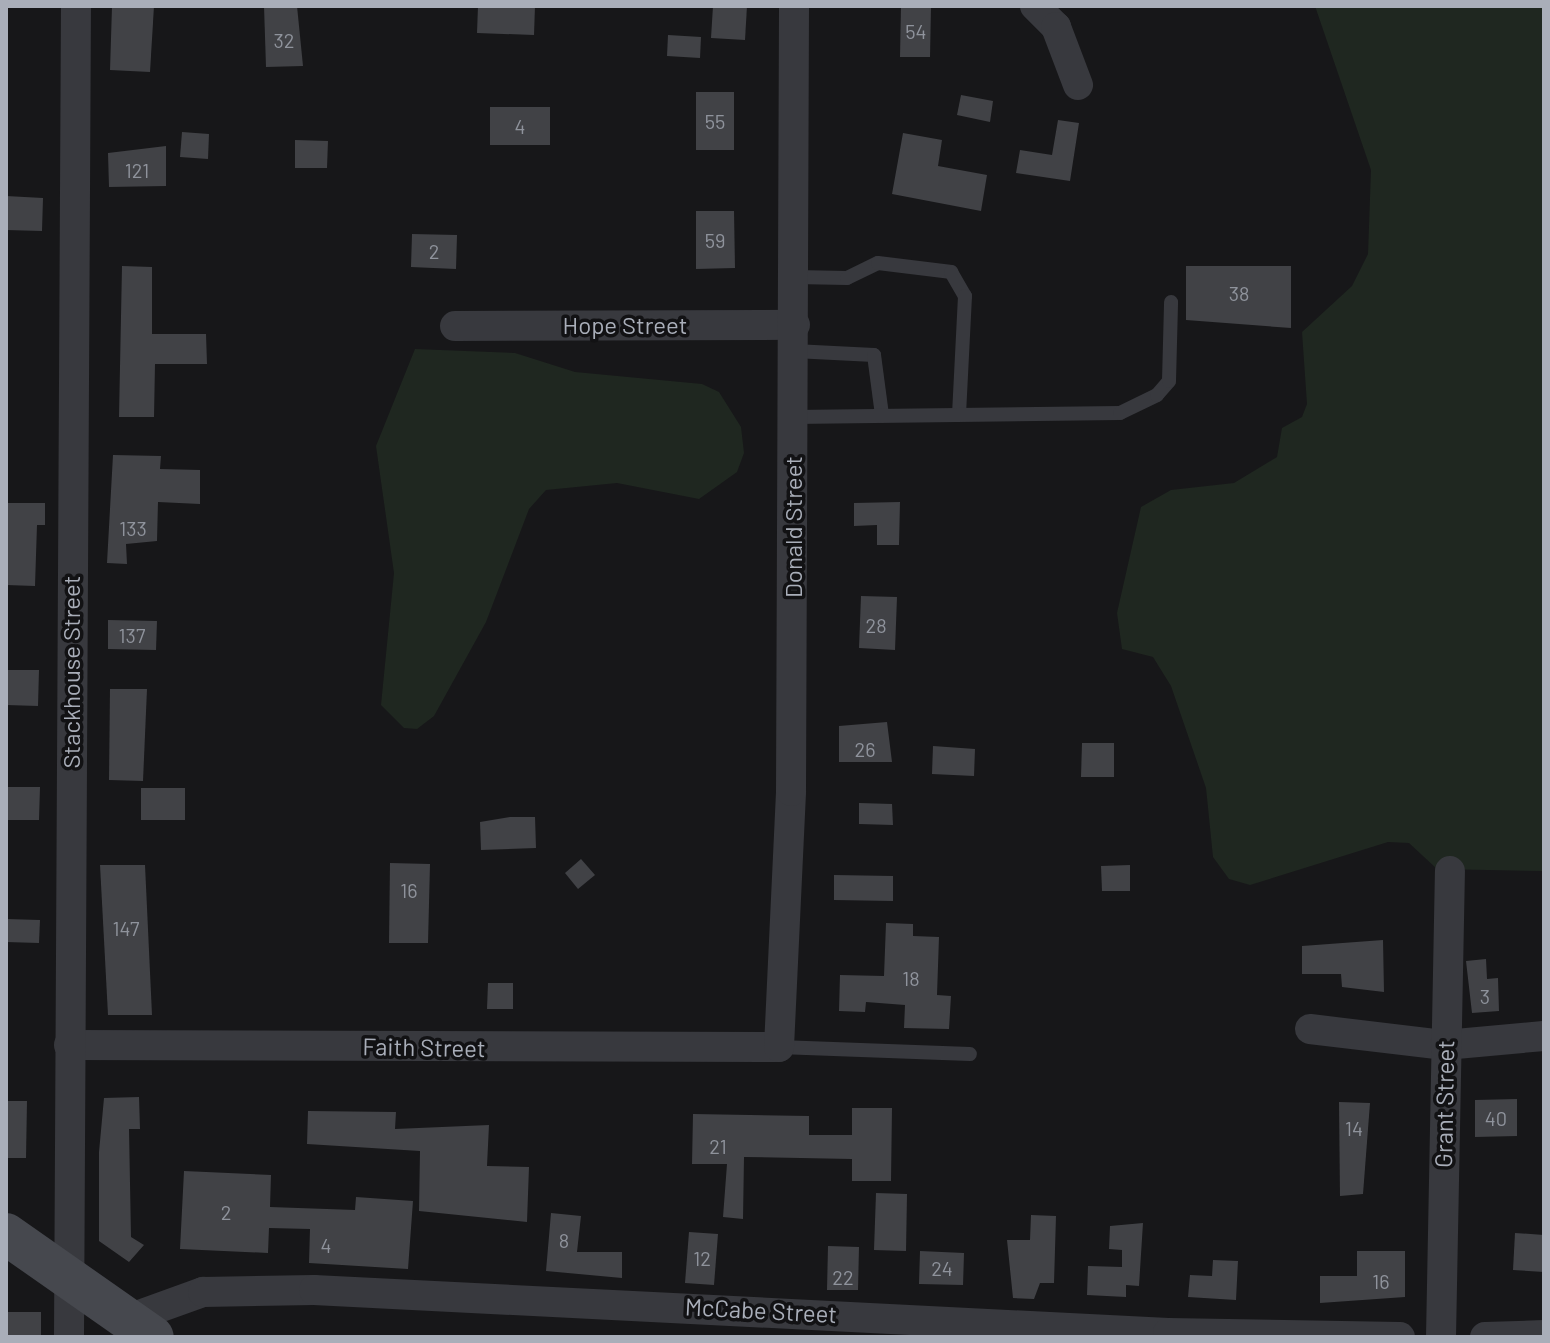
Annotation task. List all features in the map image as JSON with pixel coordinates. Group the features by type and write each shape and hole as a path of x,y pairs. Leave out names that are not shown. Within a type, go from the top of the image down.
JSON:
{"main road":[{"path":"6,1234 140,1328"}],"street":[{"name":"Stackhouse Street","path":"69,1337 76,6"},
{"name":"Donald Street","path":"779,1047 791,791 794,6"},
{"path":"1035,6 1056,27 1078,85"},
{"name":"Hope Street","path":"455,326 794,338"},
{"name":"Grant Street","path":"1441,1337 1450,871"},
{"path":"1310,1029 1445,1045 1544,1036"},
{"name":"Faith Street","path":"69,1045 779,1047"},
{"name":"McCabe Street","path":"140,1328 203,1292 314,1290 1168,1333 1400,1337"},
{"path":"1485,1337 1544,1335"}],"lane":[{"path":"795,277 847,278 878,263 951,272 965,296 959,413"},
{"path":"794,417 1120,413 1139,406 1169,381 1171,302"},
{"path":"794,338 874,355 882,415"},
{"path":"779,1047 970,1054"}],"shaded area":[{"path":"1315,6 1544,6 1544,871 1437,869 1409,843 1388,842 1250,885 1229,879 1213,857 1206,788 1171,686 1153,657 1122,649 1117,613 1141,507 1171,490 1234,483 1277,457 1282,428 1302,417 1307,404 1302,332 1352,286 1368,254 1371,170"},
{"path":"415,349 515,353 575,372 702,384 719,392 741,427 744,453 737,472 699,499 617,483 546,490 529,509 486,622 434,716 417,729 404,728 381,705 394,573 376,446"}],"building":[{"path":"112,6 154,6 150,72 110,70"},
{"path":"264,6 297,6 303,66 266,67"},
{"path":"478,6 535,6 534,35 477,33"},
{"path":"713,6 747,6 745,40 711,38"},
{"path":"901,6 931,6 930,57 900,57"},
{"path":"668,35 701,37 700,58 667,56"},
{"path":"696,92 734,92 734,150 696,150"},
{"path":"961,95 993,101 990,122 957,115"},
{"path":"490,107 550,107 550,145 490,145"},
{"path":"1058,120 1079,123 1070,181 1016,173 1020,150 1052,155"},
{"path":"182,132 209,134 208,159 180,157"},
{"path":"903,133 942,140 938,166 987,175 981,211 892,194"},
{"path":"295,140 328,141 327,168 295,168"},
{"path":"166,146 166,186 109,187 108,153"},
{"path":"6,196 43,198 42,231 6,230"},
{"path":"696,211 734,211 735,268 696,269"},
{"path":"412,234 457,235 456,269 411,267"},
{"path":"122,266 152,267 152,334 206,334 207,364 155,364 154,417 119,417"},
{"path":"1186,266 1291,266 1291,328 1186,320"},
{"path":"113,455 161,456 160,469 200,470 200,504 158,502 157,541 126,544 127,564 107,563"},
{"path":"900,502 899,545 877,545 877,525 854,526 854,503"},
{"path":"6,503 45,503 45,525 37,525 35,586 6,585"},
{"path":"861,596 897,597 895,650 859,648"},
{"path":"108,620 157,621 156,650 108,649"},
{"path":"6,670 39,670 38,706 6,705"},
{"path":"110,689 147,689 143,781 109,780"},
{"path":"887,722 892,762 839,762 839,726"},
{"path":"1082,743 1114,743 1114,777 1081,777"},
{"path":"933,746 975,749 974,776 932,774"},
{"path":"6,787 40,787 39,820 6,820"},
{"path":"141,788 185,788 185,820 141,820"},
{"path":"859,803 892,804 893,825 859,824"},
{"path":"535,817 536,848 481,850 480,822"},
{"path":"581,859 595,875 578,889 565,873"},
{"path":"390,863 430,864 428,943 389,943"},
{"path":"100,865 145,865 152,1015 108,1015"},
{"path":"1130,865 1130,891 1102,891 1101,866"},
{"path":"834,875 893,876 893,901 834,900"},
{"path":"6,919 40,920 39,943 6,942"},
{"path":"886,923 913,924 913,936 939,937 937,995 951,996 949,1029 904,1028 905,1005 866,1002 865,1012 839,1011 840,975 884,976"},
{"path":"1383,940 1384,992 1342,987 1341,974 1302,974 1302,946"},
{"path":"1486,959 1487,979 1498,978 1499,1011 1472,1013 1466,961"},
{"path":"488,983 513,983 513,1009 487,1009"},
{"path":"139,1097 140,1129 129,1129 131,1237 144,1245 129,1262 99,1241 99,1152 104,1098"},
{"path":"1517,1099 1517,1136 1475,1137 1475,1100"},
{"path":"6,1101 27,1101 26,1158 6,1158"},
{"path":"1339,1102 1370,1103 1363,1194 1340,1196"},
{"path":"852,1108 892,1108 891,1181 852,1181 852,1159 744,1157 743,1219 723,1217 727,1164 692,1164 693,1114 809,1116 809,1135 852,1135"},
{"path":"308,1111 396,1112 395,1129 489,1125 487,1166 529,1167 527,1222 419,1211 420,1151 307,1144"},
{"path":"184,1171 271,1175 270,1207 355,1210 356,1197 413,1201 408,1269 309,1263 310,1229 269,1228 268,1253 180,1249"},
{"path":"876,1193 907,1194 906,1251 874,1250"},
{"path":"551,1213 581,1216 577,1252 622,1252 622,1278 546,1271"},
{"path":"1031,1215 1056,1216 1054,1283 1040,1283 1034,1299 1013,1298 1007,1240 1030,1240"},
{"path":"1143,1223 1139,1286 1126,1285 1126,1297 1087,1295 1088,1266 1122,1267 1122,1250 1109,1249 1110,1226"},
{"path":"689,1232 718,1234 714,1285 685,1283"},
{"path":"1515,1233 1544,1235 1544,1272 1513,1270"},
{"path":"828,1246 859,1247 858,1290 827,1290"},
{"path":"920,1251 964,1253 963,1285 919,1284"},
{"path":"1357,1251 1405,1251 1405,1297 1320,1303 1320,1276 1357,1276"},
{"path":"1213,1260 1238,1261 1236,1300 1188,1297 1190,1275 1212,1276"},
{"path":"6,1312 41,1312 41,1337 6,1337"}]}
